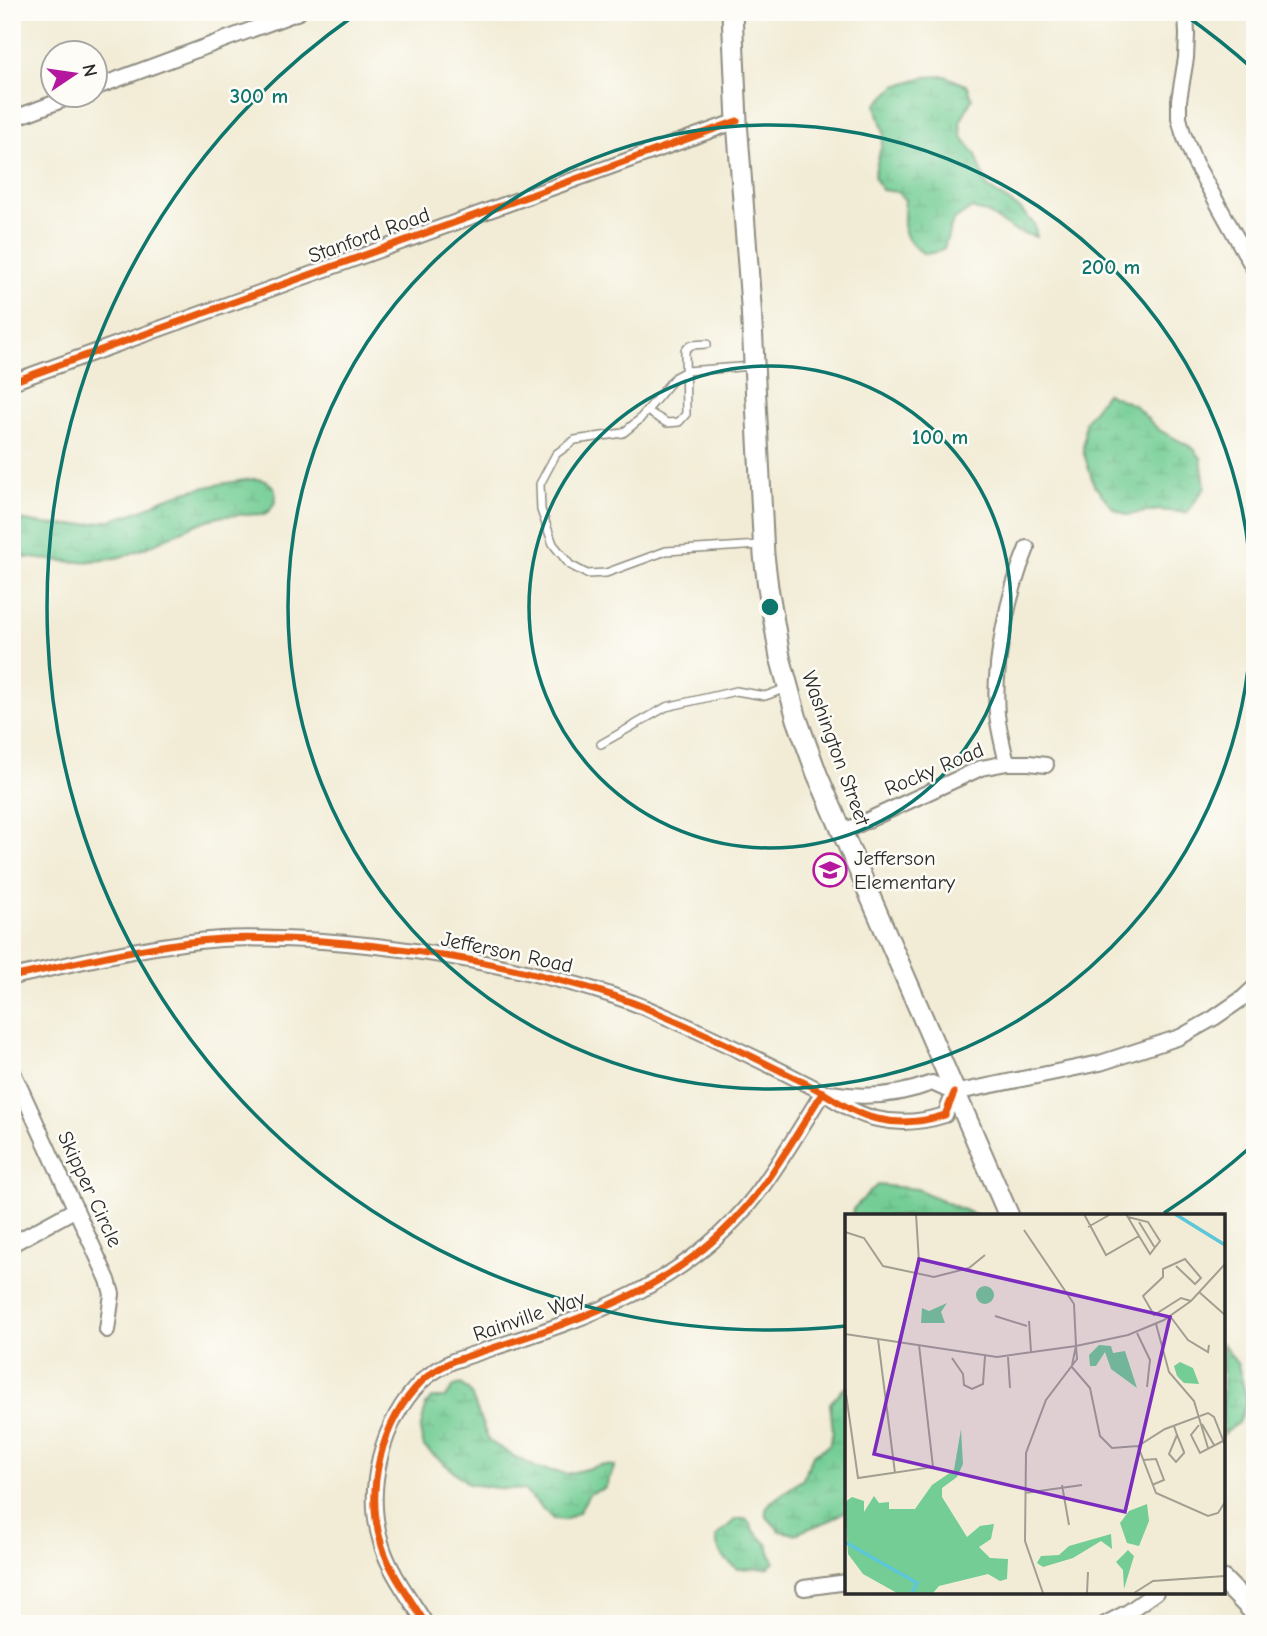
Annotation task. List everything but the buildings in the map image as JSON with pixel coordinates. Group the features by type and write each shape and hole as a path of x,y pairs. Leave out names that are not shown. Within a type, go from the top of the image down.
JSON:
{"main road":[{"name":"Washington Street","path":"732,12 764,545 773,623 797,719 817,774 1008,1214"},
{"path":"1225,1582 1255,1613"}],"street":[{"path":"108,84 299,12"},
{"path":"1186,12 1188,35 1179,118 1195,163 1255,271"},
{"path":"12,119 41,108"},
{"name":"Stanford Road","path":"12,382 737,121"},
{"path":"1007,763 997,713 999,666 1014,582 1027,548"},
{"name":"Rocky Road","path":"842,832 981,768 1007,763 1046,765"},
{"name":"Jefferson Road","path":"12,977 167,945 221,939 291,939 383,946 473,960 582,985 657,1012 730,1045 876,1119 901,1122 945,1115 954,1093 932,1083 899,1094 883,1096 843,1096 823,1092"},
{"path":"954,1093 1100,1063 1180,1037 1214,1018 1255,987"},
{"name":"Skipper Circle","path":"12,1070 102,1265 112,1294 107,1330"},
{"name":"Rainville Way","path":"423,1623 385,1554 374,1502 375,1483 384,1444 391,1425 410,1394 423,1379 453,1361 608,1307 644,1289 688,1261 713,1240 755,1196 823,1092"},
{"path":"12,1244 76,1209"},
{"path":"804,1588 845,1582"},
{"path":"1105,1624 1153,1594"}],"lane":[{"path":"647,411 667,423 679,422 686,414 685,350 691,345 707,344"},
{"path":"754,366 686,371 675,377 639,420 623,433 575,440 556,454 540,484 541,510 553,544 570,565 587,574 606,573 666,551 764,545"},
{"path":"601,744 666,706 736,691 765,696 788,688"}],"green space":[{"path":"945,76 968,86 972,99 960,122 962,137 976,155 987,187 1020,209 1034,224 1037,237 1015,231 989,214 972,208 953,221 944,248 937,252 925,254 907,238 904,225 905,200 897,192 882,190 874,176 884,134 876,105 896,86 924,77"},
{"path":"1106,393 1134,405 1159,430 1193,448 1201,458 1205,487 1187,513 1159,510 1127,515 1113,508 1094,485 1083,451 1085,422"},
{"path":"253,479 262,480 274,488 275,503 264,514 212,519 142,549 107,560 66,561 12,556 12,518 45,524 95,523 128,515 185,492"},
{"path":"877,1185 917,1189 973,1214 852,1214 853,1209"},
{"path":"1225,1347 1238,1365 1247,1400 1238,1423 1225,1433"},
{"path":"461,1384 470,1392 489,1441 537,1468 567,1474 601,1465 615,1466 605,1488 589,1494 579,1512 565,1520 553,1519 524,1490 469,1484 424,1447 420,1431 426,1405 432,1398 445,1398 454,1386"},
{"path":"845,1388 845,1511 795,1534 780,1531 767,1517 766,1508 803,1479 813,1455 829,1445 833,1431 830,1403"},
{"path":"736,1519 745,1519 750,1523 767,1544 774,1562 768,1568 737,1569 722,1556 716,1537"}],"cycle path":[{"path":"12,382 737,121"},
{"path":"12,977 142,949 221,939 309,940 399,949 526,972 629,1001 737,1049 868,1117 911,1122 945,1115 954,1093"},
{"path":"424,1621 385,1556 377,1525 375,1502 380,1458 396,1416 408,1398 425,1378 453,1361 579,1318 656,1281 692,1258 726,1229 756,1195 823,1092"}],"place":[{"name":"Jefferson Elementary","path":"830,870"}]}
